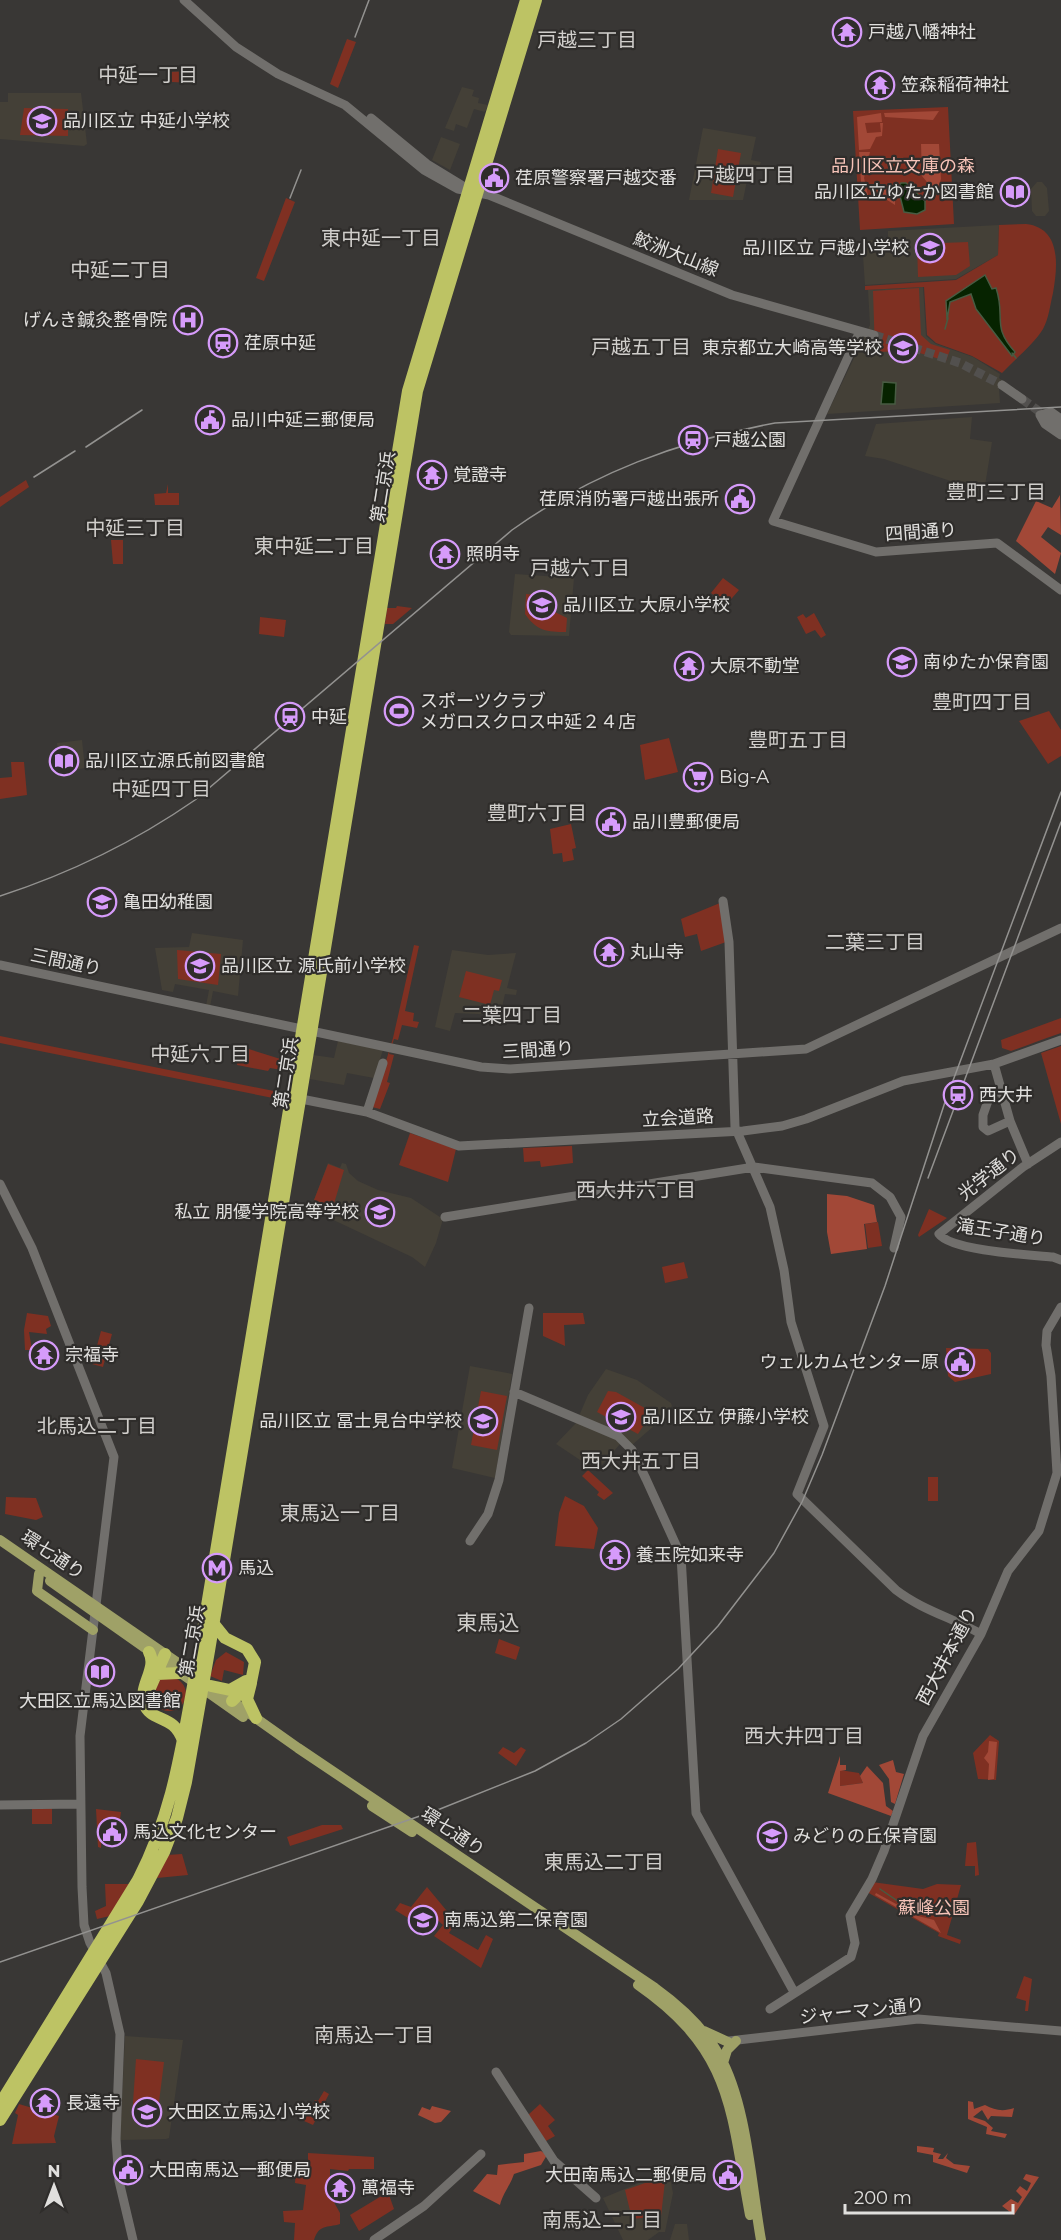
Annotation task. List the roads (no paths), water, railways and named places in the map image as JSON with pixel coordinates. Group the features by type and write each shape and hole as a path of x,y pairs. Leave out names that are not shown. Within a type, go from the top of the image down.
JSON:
{"highway":[{"name":"第二京浜","path":"474,191 526,0"},
{"name":"第二京浜","path":"118,1923 160,1832 173,1794 201,1667 296,1098 408,391 536,0"},
{"name":"第二京浜","path":"201,1667 209,1651 234,1466"},
{"path":"213,1623 225,1638 245,1647 252,1655 255,1665 247,1699 256,1718"},
{"path":"209,1651 219,1646 233,1649 243,1655 249,1667 245,1682 236,1688 227,1690 211,1686"},
{"path":"159,1657 143,1691 144,1705 153,1714 174,1724 183,1742"},
{"path":"159,1657 152,1662 149,1697 154,1708 166,1715 184,1715 194,1699"},
{"path":"152,1676 179,1673"},
{"path":"232,1701 251,1682"},
{"name":"第二京浜","path":"0,2120 118,1923 164,1852 177,1818 194,1699"},
{"name":"第二京浜","path":"0,2104 98,1956"}],"main road":[{"name":"環七通り","path":"0,1540 97,1600 127,1632 179,1673 670,2009 707,2044 723,2063 738,2108 761,2240"},
{"name":"環七通り","path":"0,1547 39,1574 37,1591 96,1624"},
{"path":"96,1624 112,1632 127,1632"},
{"name":"環七通り","path":"127,1632 159,1657 211,1686 655,1988 701,2030 729,2103 754,2240"},
{"path":"701,2030 732,2041 723,2063"}],"street":[{"name":"鮫洲大山線","path":"184,0 236,47 278,74 345,105 424,171 458,189 474,191"},
{"name":"鮫洲大山線","path":"193,0 228,36 280,69 347,100 427,164 474,191 732,295 874,335"},
{"name":"四間通り","path":"860,331 773,522 876,552 995,543 1061,590"},
{"path":"1002,386 1022,399"},
{"path":"1061,419 1050,412 1043,412 1040,417 1061,435"},
{"path":"1047,417 1061,427"},
{"path":"723,901 729,942 732,1055 738,1131 770,1207 784,1270 791,1322 824,1426 797,1494 841,1539 860,1553 876,1574 905,1598 981,1634"},
{"name":"三間通り","path":"0,965 388,1045 481,1067 502,1069 806,1049 1061,928"},
{"name":"立会道路","path":"296,1098 367,1112 459,1146 738,1131 784,1126 903,1081 986,1065 1061,1040"},
{"path":"367,1112 388,1045"},
{"path":"986,1065 1001,1090 1010,1121 1028,1164"},
{"path":"1001,1090 990,1095 983,1115 983,1127 988,1131 1010,1121"},
{"name":"光学通り","path":"939,1234 1028,1164 1061,1142"},
{"path":"445,1217 754,1167 872,1183 890,1197 901,1217 894,1248"},
{"path":"0,1184 32,1248 113,1450 114,1468 80,1736 82,1897 87,1934 106,1973 120,2034 116,2139 118,2181 133,2240"},
{"name":"滝王子通り","path":"939,1234 946,1241 985,1250 1053,1257 1061,1260"},
{"name":"西大井本通り","path":"794,1992 853,1954 855,1943 850,1926 851,1912 872,1879 884,1851 923,1736 981,1634 1008,1571 1039,1531 1057,1473 1052,1379 1046,1345 1047,1331 1061,1307"},
{"path":"470,1541 488,1514 495,1494 529,1308"},
{"path":"514,1392 618,1436 632,1450 681,1556 696,1814 794,1992 770,2009"},
{"path":"0,1804 81,1804"},
{"name":"ジャーマン通り","path":"707,2044 918,2019 1061,2031"},
{"path":"496,2072 554,2161 596,2198"},
{"path":"374,2240 424,2206 481,2154"}],"waterway":[{"path":"945,329 948,318"},
{"path":"1012,353 1016,358"},
{"path":"880,1889 899,1902 915,1907"},
{"path":"924,1908 938,1909 943,1903 939,1902"}],"tunnel":[{"path":"874,335 960,363 1002,385"},
{"path":"1022,399 1047,417"}],"railway":[{"path":"355,37 369,0"},
{"path":"290,198 301,170"},
{"path":"0,896 101,856 172,816 195,800 512,530 542,510 605,476 637,462 705,439 775,423 1061,407"},
{"path":"86,447 142,410"},
{"path":"34,477 75,451"},
{"path":"0,1962 440,1809 535,1771 586,1743 621,1719 678,1669 718,1626 774,1553 802,1502 822,1455 885,1286 945,1102 1061,792"},
{"path":"928,1178 1061,822"}],"place":[{"name":"戸越八幡神社","path":"847,32"},
{"name":"笠森稲荷神社","path":"880,85"},
{"name":"品川区立 中延小学校","path":"42,121"},
{"name":"荏原警察署戸越交番","path":"494,178"},
{"name":"品川区立ゆたか図書館","path":"1015,192"},
{"name":"品川区立 戸越小学校","path":"930,248"},
{"name":"げんき鍼灸整骨院","path":"188,320"},
{"name":"荏原中延","path":"223,343"},
{"name":"東京都立大崎高等学校","path":"903,348"},
{"name":"品川中延三郵便局","path":"210,420"},
{"name":"戸越公園","path":"693,440"},
{"name":"覚證寺","path":"432,475"},
{"name":"荏原消防署戸越出張所","path":"740,499"},
{"name":"照明寺","path":"445,554"},
{"name":"品川区立 大原小学校","path":"542,605"},
{"name":"南ゆたか保育園","path":"902,662"},
{"name":"大原不動堂","path":"689,666"},
{"name":"スポーツクラブ メガロスクロス中延２４店","path":"399,711"},
{"name":"中延","path":"290,717"},
{"name":"品川区立源氏前図書館","path":"64,761"},
{"name":"Big-A","path":"698,777"},
{"name":"品川豊郵便局","path":"611,822"},
{"name":"亀田幼稚園","path":"102,902"},
{"name":"丸山寺","path":"609,952"},
{"name":"品川区立 源氏前小学校","path":"200,966"},
{"name":"西大井","path":"958,1095"},
{"name":"私立 朋優学院高等学校","path":"380,1212"},
{"name":"宗福寺","path":"44,1355"},
{"name":"ウェルカムセンター原","path":"960,1362"},
{"name":"品川区立 伊藤小学校","path":"621,1417"},
{"name":"品川区立 冨士見台中学校","path":"483,1421"},
{"name":"養玉院如来寺","path":"615,1555"},
{"name":"馬込","path":"217,1568"},
{"name":"大田区立馬込図書館","path":"100,1672"},
{"name":"馬込文化センター","path":"112,1832"},
{"name":"みどりの丘保育園","path":"772,1836"},
{"name":"南馬込第二保育園","path":"423,1920"},
{"name":"長遠寺","path":"45,2103"},
{"name":"大田区立馬込小学校","path":"147,2112"},
{"name":"大田南馬込一郵便局","path":"128,2170"},
{"name":"大田南馬込二郵便局","path":"728,2175"},
{"name":"萬福寺","path":"340,2188"}],"district":[{"name":"戸越三丁目","path":"587,40"},
{"name":"中延一丁目","path":"148,75"},
{"name":"戸越四丁目","path":"745,175"},
{"name":"東中延一丁目","path":"381,238"},
{"name":"中延二丁目","path":"120,270"},
{"name":"戸越五丁目","path":"641,347"},
{"name":"豊町三丁目","path":"996,492"},
{"name":"中延三丁目","path":"135,528"},
{"name":"東中延二丁目","path":"314,546"},
{"name":"戸越六丁目","path":"580,568"},
{"name":"豊町四丁目","path":"982,702"},
{"name":"豊町五丁目","path":"798,740"},
{"name":"中延四丁目","path":"161,789"},
{"name":"豊町六丁目","path":"537,813"},
{"name":"二葉三丁目","path":"875,942"},
{"name":"二葉四丁目","path":"512,1015"},
{"name":"中延六丁目","path":"200,1054"},
{"name":"西大井六丁目","path":"636,1190"},
{"name":"北馬込二丁目","path":"97,1426"},
{"name":"西大井五丁目","path":"641,1461"},
{"name":"東馬込一丁目","path":"340,1513"},
{"name":"東馬込","path":"488,1622"},
{"name":"西大井四丁目","path":"804,1736"},
{"name":"東馬込二丁目","path":"604,1862"},
{"name":"南馬込一丁目","path":"374,2035"},
{"name":"南馬込二丁目","path":"602,2220"}],"park label":[{"name":"品川区立文庫の森","path":"903,166"},
{"name":"蘇峰公園","path":"934,1908"}]}
